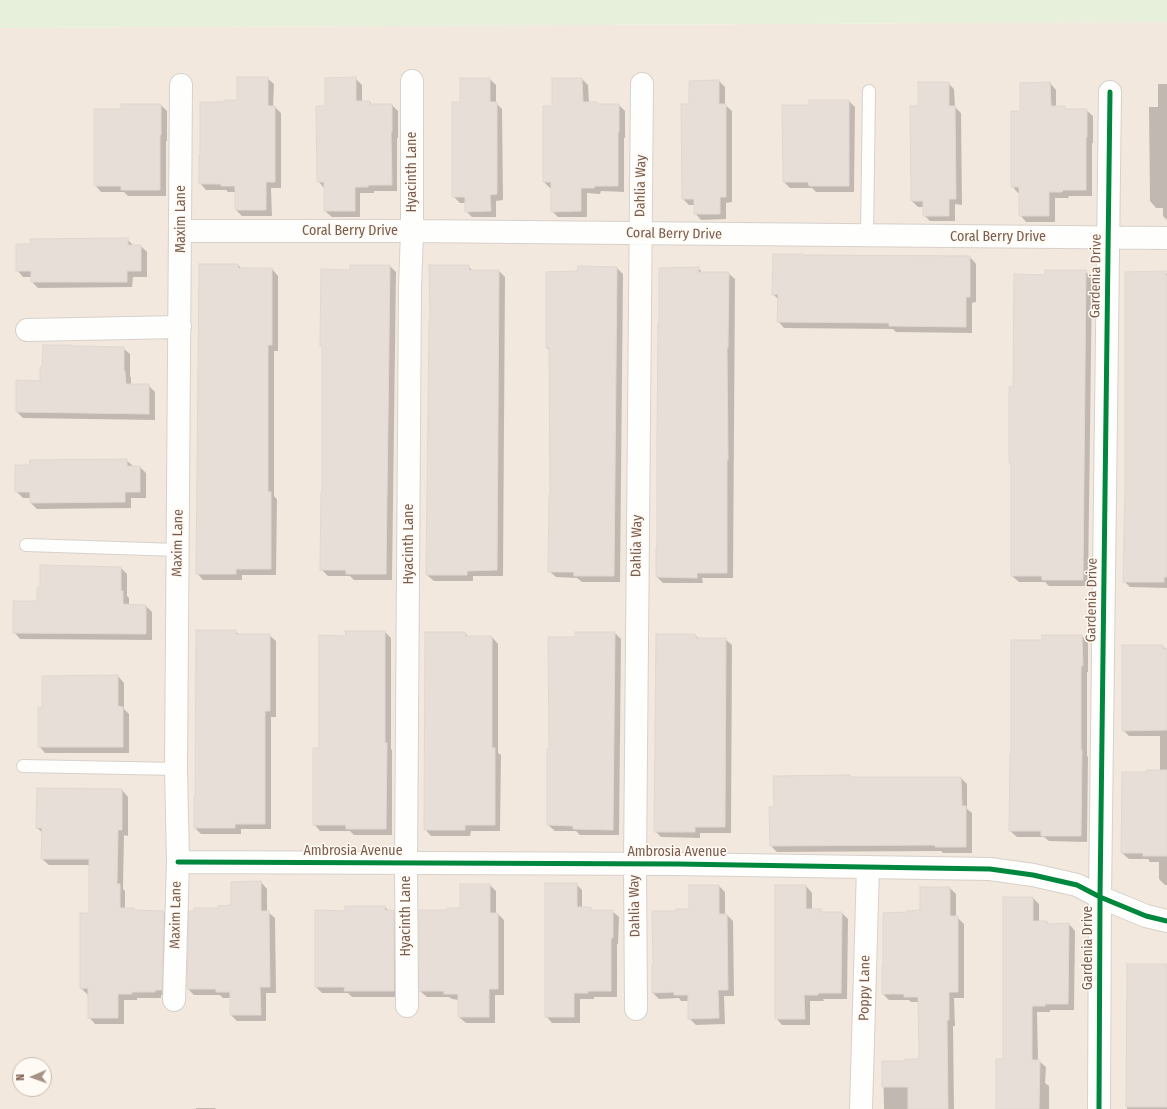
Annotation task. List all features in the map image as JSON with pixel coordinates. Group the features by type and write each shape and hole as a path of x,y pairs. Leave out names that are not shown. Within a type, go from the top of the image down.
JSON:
{"street":[{"name":"Hyacinth Lane","path":"407,1006 406,863 412,81"},
{"name":"Dahlia Way","path":"636,1008 635,864 642,84"},
{"name":"Maxim Lane","path":"174,1000 178,862 176,770 181,85"},
{"name":"Gardenia Drive","path":"1099,1109 1100,897 1110,92"},
{"name":"Coral Berry Drive","path":"181,231 412,231 1167,238"},
{"path":"27,330 180,327"},
{"name":"Ambrosia Avenue","path":"178,862 685,864 990,869 1033,875 1077,885 1100,897 1146,916 1167,921"},
{"name":"Poppy Lane","path":"862,1109 868,867"}],"lane":[{"path":"867,236 869,91"},
{"path":"26,545 178,550"},
{"path":"23,766 176,770"}],"shaded area":[{"path":"1167,22 1167,1109 0,1109 0,28"}],"green space":[{"path":"0,0 1167,0 1167,22 0,28"}],"building":[{"path":"237,77 268,77 268,106 275,106 275,182 266,182 266,210 235,210 235,186 221,186 221,184 199,184 200,102 224,102 224,100 237,100"},
{"path":"356,77 356,101 370,101 370,104 392,104 392,185 368,185 368,187 355,187 355,211 324,211 324,182 317,182 316,106 325,106 325,78"},
{"path":"460,78 490,78 490,102 497,102 497,194 490,195 491,211 465,212 465,197 452,197 452,102 460,102"},
{"path":"552,78 582,78 583,102 597,102 597,104 619,104 618,186 595,186 594,188 581,188 581,211 551,212 551,182 543,182 543,106 552,106"},
{"path":"719,80 719,104 726,104 726,197 720,197 720,214 694,214 694,199 682,199 681,104 689,104 689,81"},
{"path":"918,82 949,82 949,106 955,106 956,199 949,199 949,216 923,216 923,201 911,201 910,106 918,106"},
{"path":"1050,82 1051,106 1065,106 1065,109 1087,109 1086,190 1063,190 1062,192 1049,192 1049,216 1019,216 1019,187 1011,187 1011,111 1020,111 1020,83"},
{"path":"809,100 849,100 849,186 809,186 808,182 783,182 782,105 809,105"},
{"path":"121,104 161,104 160,190 121,190 121,186 94,186 94,109 121,109"},
{"path":"128,238 128,245 141,245 141,271 127,271 127,282 31,282 31,271 16,271 16,244 31,244 30,239"},
{"path":"773,254 970,256 970,297 966,297 966,327 889,326 889,323 777,322 778,294 772,295"},
{"path":"199,264 238,264 238,268 272,268 272,345 268,345 268,492 271,492 271,569 236,569 236,574 196,574"},
{"path":"350,265 390,265 386,574 346,574 346,570 320,570 322,493 322,346 320,346 321,269 350,270"},
{"path":"429,265 469,265 469,270 499,270 497,570 467,571 467,575 426,575 430,321"},
{"path":"578,266 617,267 614,576 574,576 574,572 548,572 550,495 549,348 546,348 546,272 577,271"},
{"path":"699,267 698,272 729,272 727,348 727,573 697,573 697,578 656,577 659,268"},
{"path":"1045,270 1086,270 1083,580 1042,580 1042,576 1011,576 1009,387 1013,387 1014,274 1045,275"},
{"path":"1166,271 1167,577 1164,577 1164,582 1123,582 1125,488 1125,272"},
{"path":"43,345 124,347 124,371 126,384 149,384 149,414 16,412 16,380 40,381"},
{"path":"127,459 127,466 140,466 140,492 125,492 125,502 30,503 30,492 15,492 15,465 29,465 30,460"},
{"path":"40,565 121,567 121,591 123,591 123,604 146,605 146,634 13,633 13,601 37,601 37,587 40,587"},
{"path":"196,630 236,630 236,634 270,634 270,711 265,711 265,824 235,824 235,828 194,828"},
{"path":"345,631 385,631 385,743 387,743 386,829 346,829 346,825 313,825 313,748 319,748 319,635 346,636"},
{"path":"425,632 465,632 466,636 492,636 492,748 495,748 495,825 465,825 465,830 424,830"},
{"path":"575,632 615,632 613,830 573,829 573,826 547,825 547,749 549,749 548,637 575,637"},
{"path":"656,634 695,634 696,638 726,638 725,827 695,827 695,832 654,832"},
{"path":"1042,635 1082,635 1081,836 1041,836 1041,831 1009,831 1011,640 1042,640"},
{"path":"1122,645 1163,645 1163,649 1167,649 1167,730 1122,731"},
{"path":"118,675 118,706 123,707 123,747 38,747 38,707 42,707 42,676"},
{"path":"1146,770 1167,770 1167,856 1143,856 1143,853 1121,853 1122,772 1146,772"},
{"path":"850,775 850,777 961,777 962,806 966,806 966,847 935,847 935,845 770,846 769,807 774,807 773,776"},
{"path":"37,788 122,789 122,830 118,830 117,884 120,884 120,908 164,911 162,990 155,990 155,992 131,992 132,994 118,994 118,1018 88,1018 88,988 80,989 80,913 89,913 89,859 41,859 42,828 36,828"},
{"path":"261,881 261,911 269,911 270,987 260,987 261,1015 230,1015 230,992 216,992 216,989 187,989 189,911 194,911 194,908 218,908 218,906 231,905 231,882"},
{"path":"545,883 577,883 577,907 591,907 591,910 613,910 613,938 611,938 611,991 588,991 588,993 574,993 574,1017 545,1017"},
{"path":"460,884 490,884 490,913 498,913 498,989 489,989 489,1017 458,1017 458,994 444,994 444,991 419,991 419,910 447,910 447,908 460,908"},
{"path":"689,885 719,885 719,914 727,914 728,990 718,990 719,1018 688,1019 688,995 674,995 674,992 652,993 652,911 676,911 676,909 689,909"},
{"path":"775,885 806,885 806,909 821,909 820,912 842,912 841,993 818,993 818,995 804,995 805,1019 775,1019"},
{"path":"920,887 950,887 950,916 958,916 958,992 949,992 949,1020 947,1020 948,1109 908,1109 908,1087 882,1087 882,1061 905,1061 905,1059 919,1059 918,997 904,997 904,994 882,994 883,913 920,910"},
{"path":"1003,897 1033,897 1033,921 1047,921 1047,924 1069,923 1068,1004 1045,1004 1045,1006 1032,1006 1032,1060 1040,1060 1039,1109 996,1109 996,1059 1003,1059"},
{"path":"345,906 385,906 385,910 394,910 394,991 344,991 345,987 315,987 315,910 345,911"},
{"path":"1127,964 1167,964 1167,1107 1126,1107"}],"cycle path":[{"path":"1099,1109 1100,897 1110,92"},
{"path":"178,862 677,864 990,869 1033,875 1077,885 1100,897 1146,916 1167,921"}]}
